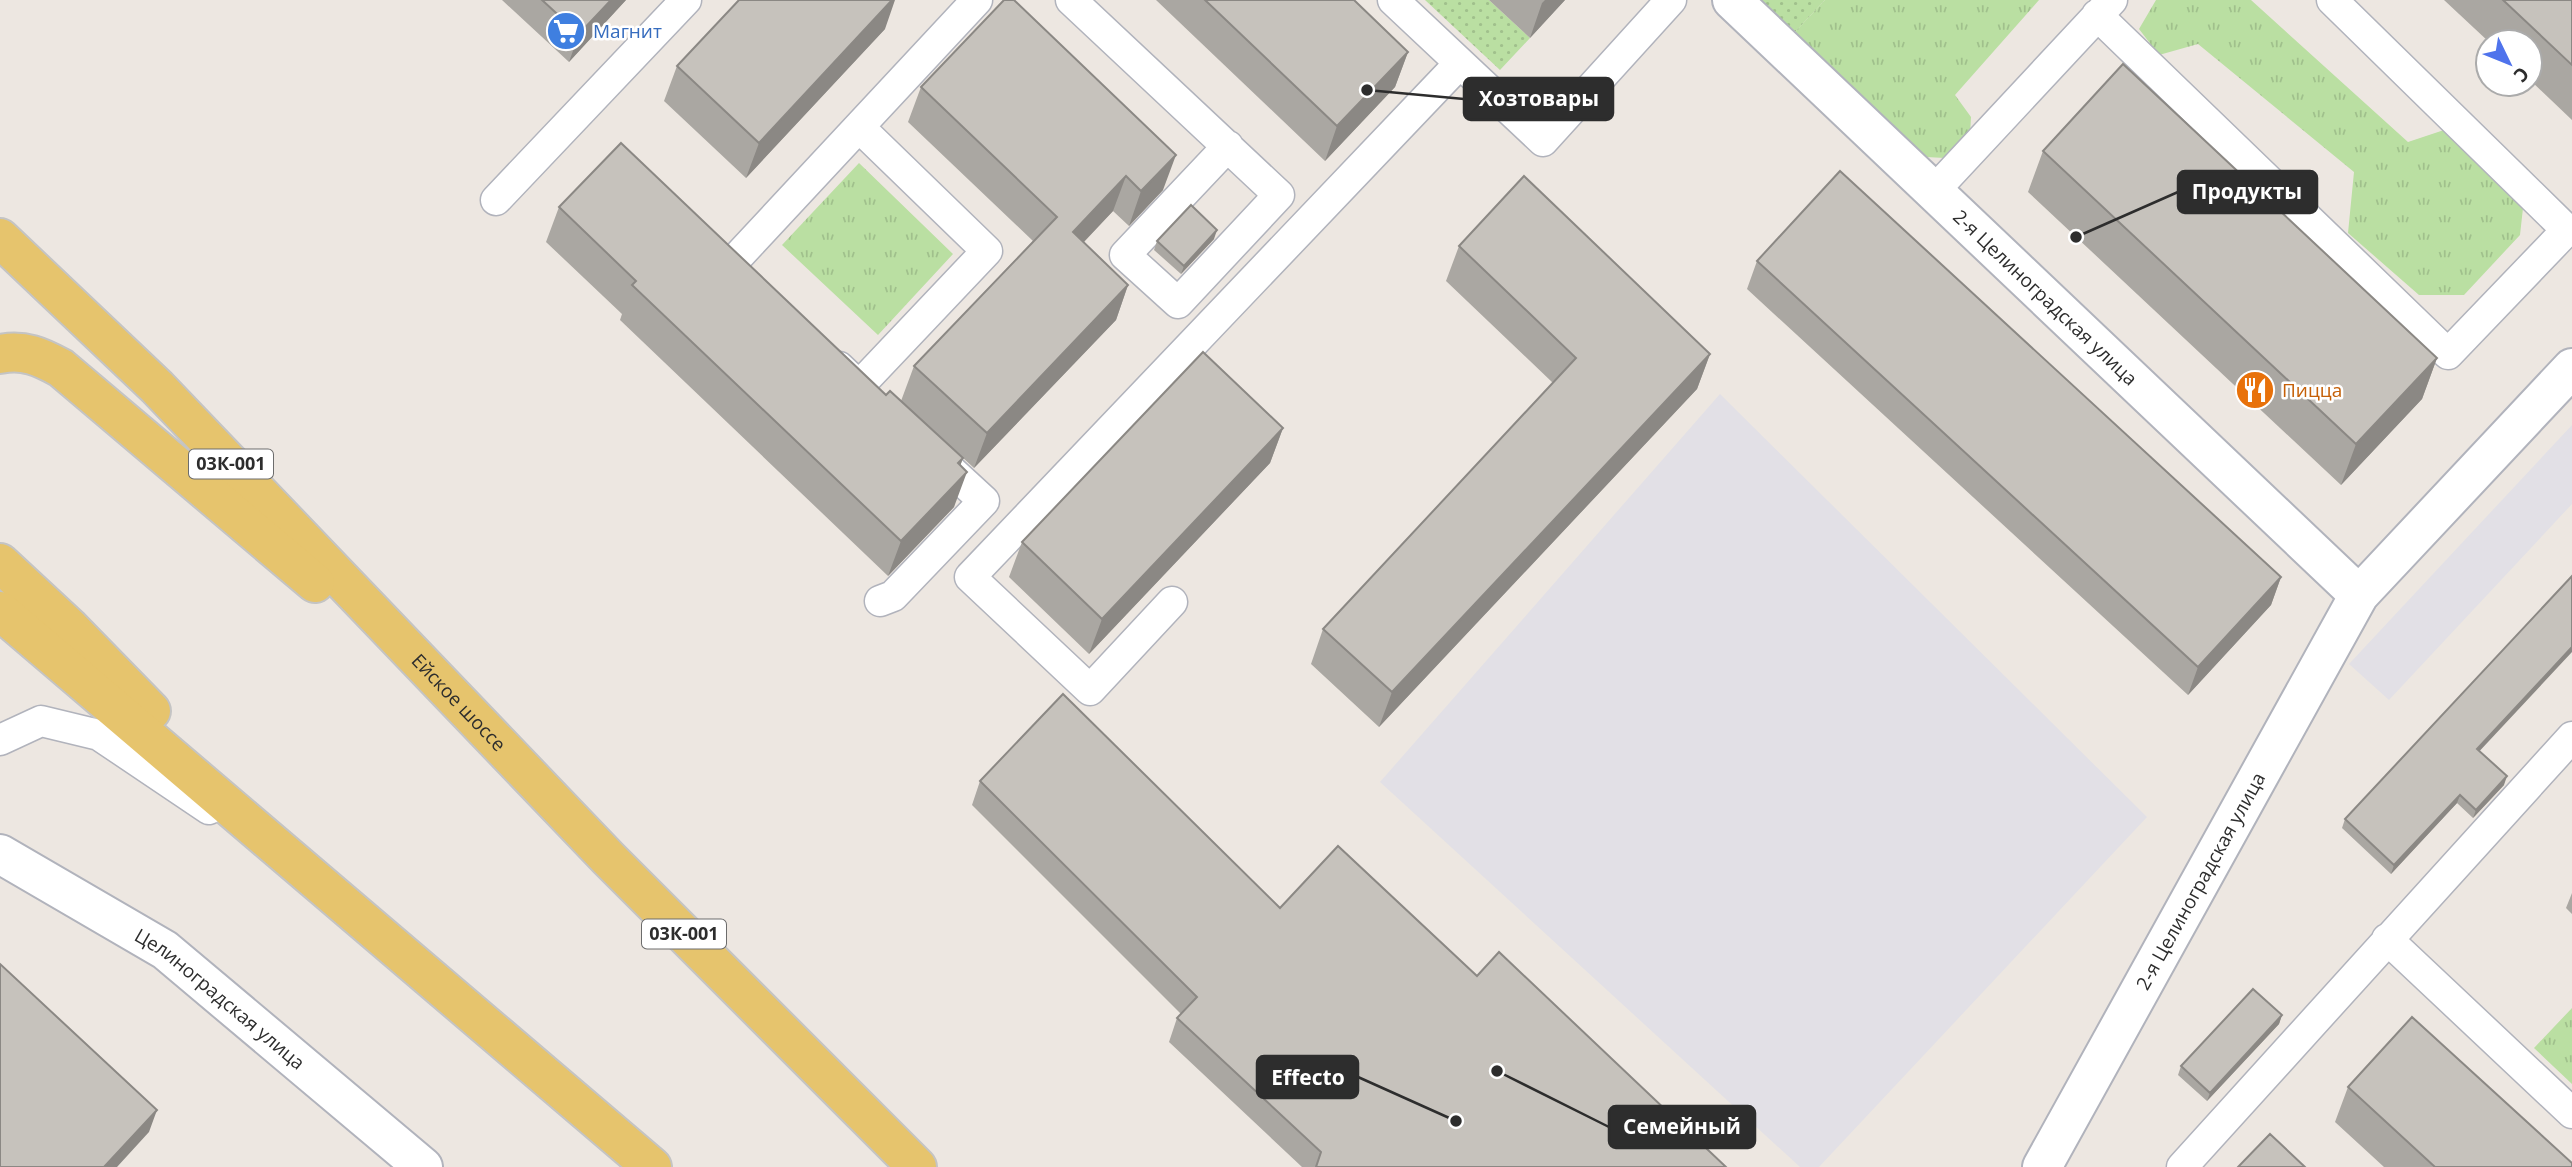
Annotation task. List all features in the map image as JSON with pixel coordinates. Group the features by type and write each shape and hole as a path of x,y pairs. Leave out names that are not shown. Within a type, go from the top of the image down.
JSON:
{"main road":[{"name":"Ейское шоссе","path":"0,238 157,387 454,699 917,1167"},
{"name":"03К-001","path":"0,354 11,352 35,355 61,368 454,699"},
{"path":"0,563 70,628 317,881"},
{"path":"0,611 652,1167"}],"street":[{"name":"2-я Целиноградская улица","path":"1732,0 2359,595"},
{"name":"2-я Целиноградская улица","path":"2042,1167 2359,595 2572,368"},
{"name":"Целиноградская улица","path":"0,853 165,950 423,1167"}],"lane":[{"path":"496,200 686,0"},
{"path":"732,264 978,0"},
{"path":"1071,0 1228,146 1279,195 1178,303 1125,255 1228,146"},
{"path":"1393,0 1543,141 1671,0"},
{"path":"1933,192 2105,8 2448,354 2567,230 2332,0"},
{"path":"1172,602 1090,690 970,577 1460,63"},
{"path":"859,127 987,251 859,386"},
{"path":"820,348 882,408"},
{"path":"880,601 893,596 984,501 913,436"},
{"path":"0,740 41,721 99,735 317,881"},
{"path":"2182,1167 2572,737"},
{"path":"2386,939 2572,1113"}],"shaded area":[{"path":"1720,394 2147,817 1819,1167 1800,1167 1380,782"},
{"path":"2572,425 2572,504 2389,700 2349,664"}],"green space":[{"path":"1425,0 1489,0 1530,38 1500,70"},
{"path":"1756,0 1825,0 1794,33"},
{"path":"1825,0 2039,0 1955,95 1971,117 1970,135 1945,158 1926,157 1915,150 1794,33"},
{"path":"2156,0 2251,0 2408,142 2444,130 2523,208 2520,235 2464,295 2419,295 2348,233 2354,172 2198,44 2159,55 2139,29"},
{"path":"859,163 953,254 878,335 782,245"},
{"path":"2572,1008 2572,1084 2534,1048"}],"building":[{"path":"542,0 611,0 579,34"},
{"path":"739,0 892,0 759,143 677,66"},
{"path":"1004,0 1014,0 1176,155 1141,191 1126,176 1073,232 1128,285 987,433 914,366 1057,217 921,87"},
{"path":"1205,0 1354,0 1408,52 1337,126"},
{"path":"2503,0 2572,0 2572,65 2544,39 2544,28 2533,28"},
{"path":"2123,64 2437,358 2356,444 2043,151"},
{"path":"621,143 886,395 890,391 963,458 958,463 967,472 901,541 632,285 636,281 559,207"},
{"path":"1840,171 2281,577 2198,667 1757,261"},
{"path":"1524,176 1710,354 1392,692 1323,629 1576,358 1459,246"},
{"path":"1191,205 1217,230 1184,266 1157,241"},
{"path":"1203,352 1283,428 1102,619 1022,542"},
{"path":"2572,576 2572,647 2477,749 2507,776 2476,810 2460,795 2394,865 2345,819"},
{"path":"1063,694 1280,908 1338,846 1477,976 1499,952 1726,1167 1316,1167 1321,1152 1177,1018 1197,997 980,781"},
{"path":"0,964 157,1110 104,1167 0,1167"},
{"path":"2253,989 2282,1015 2210,1093 2181,1066"},
{"path":"2412,1017 2572,1163 2572,1167 2435,1167 2348,1087"},
{"path":"2270,1134 2305,1167 2238,1167"}],"place":[{"name":"Магнит","path":"566,31"},
{"name":"Хозтовары","path":"1367,90"},
{"name":"Продукты","path":"2076,237"},
{"name":"Пицца","path":"2255,390"},
{"name":"Семейный","path":"1497,1071"},
{"name":"Effecto","path":"1456,1121"}]}
